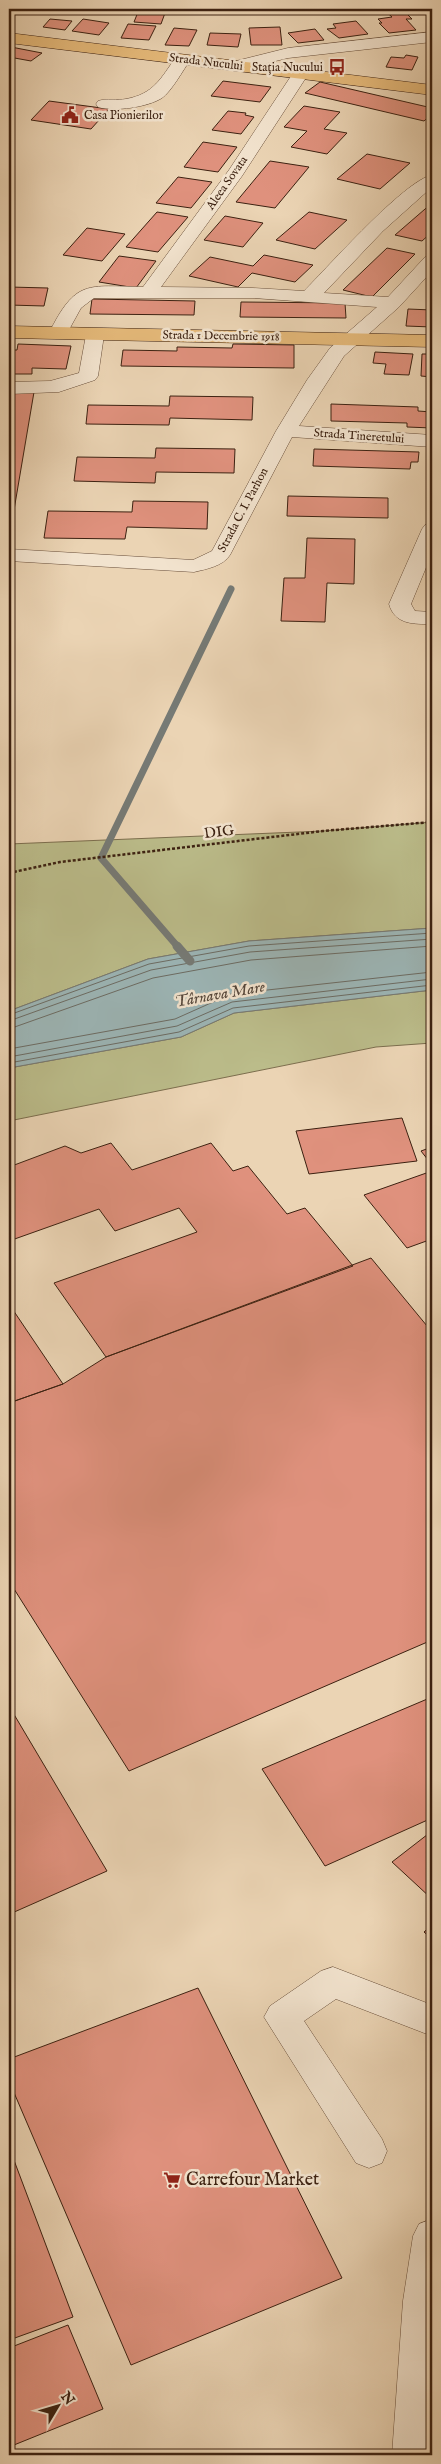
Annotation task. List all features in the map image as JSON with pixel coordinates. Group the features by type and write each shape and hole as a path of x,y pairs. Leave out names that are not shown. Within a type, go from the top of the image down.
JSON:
{"main road":[{"name":"Strada Nucului","path":"9,38 432,90"},
{"name":"Strada 1 Decembrie 1918","path":"9,332 432,341"}],"street":[{"path":"234,66 288,53 432,37"},
{"path":"104,104 127,104 157,94 182,60"},
{"name":"Aleea Sovata","path":"149,291 236,172 301,73"},
{"path":"310,296 377,227 421,186 432,180"},
{"name":"Strada C. I. Parhon","path":"9,555 194,566 208,562 220,555 286,431 316,380 337,352 393,303 432,260"},
{"path":"58,333 74,303 80,297 91,292 149,291 310,296 393,303"},
{"path":"9,388 56,388 73,384 88,376 95,335"},
{"name":"Strada Tineretului","path":"286,431 432,441"},
{"path":"432,529 400,604 402,611 410,617 432,618"},
{"path":"369,2151 282,2017 333,1982 432,2021"},
{"path":"412,2455 422,2301 432,2236"}],"path":[{"name":"DIG","path":"9,873 60,862 304,833 432,822"}],"green space":[{"path":"432,822 432,928 249,941 148,959 9,1011 9,844 323,831"},
{"path":"432,990 432,1043 376,1047 9,1121 9,1068 181,1037 234,1013"}],"water":[{"name":"Târnava Mare","path":"432,928 432,990 234,1013 181,1037 9,1068 9,1011 148,959 249,941"}],"building":[{"path":"383,9 402,9 412,19 406,19 416,30 389,33 379,23 382,23 378,19 392,17"},
{"path":"138,12 165,13 161,24 134,22"},
{"path":"50,19 72,21 65,30 43,27"},
{"path":"83,19 109,23 99,35 72,31"},
{"path":"356,21 368,34 339,38 327,29 336,28 333,24"},
{"path":"128,24 156,26 149,40 121,38"},
{"path":"280,27 282,45 251,45 249,28"},
{"path":"174,28 197,30 189,46 165,45"},
{"path":"315,29 324,40 298,43 288,33"},
{"path":"210,33 241,34 238,47 207,45"},
{"path":"9,48 42,53 31,61 9,57"},
{"path":"406,55 418,57 412,70 386,67 391,57 404,58"},
{"path":"223,81 271,87 260,102 211,96"},
{"path":"320,82 432,108 432,114 424,121 305,93"},
{"name":"Casa Pionierilor","path":"49,101 109,109 91,129 31,120"},
{"path":"304,106 340,112 324,129 347,133 327,154 291,147 307,131 284,127"},
{"path":"228,111 246,113 245,115 254,117 241,134 212,130"},
{"path":"203,142 237,147 218,172 184,167"},
{"path":"367,154 410,163 380,189 337,179"},
{"path":"270,161 309,167 275,208 236,202"},
{"path":"178,177 212,182 191,208 156,203"},
{"path":"432,203 432,232 422,241 395,235"},
{"path":"157,212 188,217 158,252 126,247"},
{"path":"309,212 347,220 315,249 276,240"},
{"path":"225,216 263,223 243,247 204,240"},
{"path":"87,228 125,234 102,261 63,255"},
{"path":"387,248 415,254 372,297 343,290"},
{"path":"264,255 313,265 295,282 252,273 238,287 189,276 210,257 253,266"},
{"path":"119,256 156,261 136,288 99,282"},
{"path":"9,287 48,288 44,306 9,305"},
{"path":"92,299 195,301 194,315 90,314"},
{"path":"241,302 345,303 346,318 240,317"},
{"path":"408,309 432,310 432,327 406,326"},
{"path":"18,344 71,346 66,369 32,368 32,374 9,374 9,350 17,350"},
{"path":"233,344 294,345 294,368 121,366 123,350 177,351 177,347 232,348"},
{"path":"375,352 413,354 409,375 384,374 386,364 373,363"},
{"path":"422,354 432,354 432,377 421,376"},
{"path":"9,391 34,392 14,510 9,510"},
{"path":"170,396 253,397 252,420 170,418 169,425 86,424 88,405 169,406"},
{"path":"331,404 418,407 418,411 432,412 432,428 407,427 407,423 331,421"},
{"path":"156,448 235,449 234,473 156,472 155,483 74,481 77,457 155,458"},
{"path":"314,449 419,452 418,462 411,462 410,469 313,466"},
{"path":"288,496 388,498 388,518 287,516"},
{"path":"133,501 208,502 207,529 127,527 125,539 44,538 48,511 132,512"},
{"path":"307,538 355,539 354,584 327,583 325,622 281,621 284,578 305,578"},
{"path":"402,1118 417,1161 309,1174 296,1131"},
{"path":"111,1143 132,1170 211,1143 233,1171 248,1166 287,1214 305,1208 353,1266 106,1357 54,1283 197,1232 179,1208 115,1231 99,1209 9,1241 9,1167 65,1146 81,1153"},
{"path":"432,1147 432,1165 421,1151"},
{"path":"432,1171 432,1239 407,1248 364,1195"},
{"path":"371,1258 432,1332 432,1640 129,1771 9,1581 9,1403 63,1384 106,1357"},
{"path":"9,1304 63,1384 9,1403"},
{"path":"432,1697 432,1818 325,1866 262,1769"},
{"path":"9,1706 107,1871 12,1913 9,1907"},
{"path":"432,1831 432,1899 392,1862"},
{"path":"432,1925 432,1939 424,1932"},
{"name":"Carrefour Market","path":"198,1988 342,2278 131,2365 9,2081 9,2059"},
{"path":"9,2147 73,2317 12,2339 9,2330"},
{"path":"68,2325 103,2409 9,2447 9,2348"}],"waterway":[{"path":"178,947 101,858 231,589"},
{"path":"177,946 190,961"}],"place":[{"name":"Stația Nucului","path":"337,67"},
{"name":"Casa Pionierilor","path":"70,115"},
{"name":"Carrefour Market","path":"172,2180"}]}
